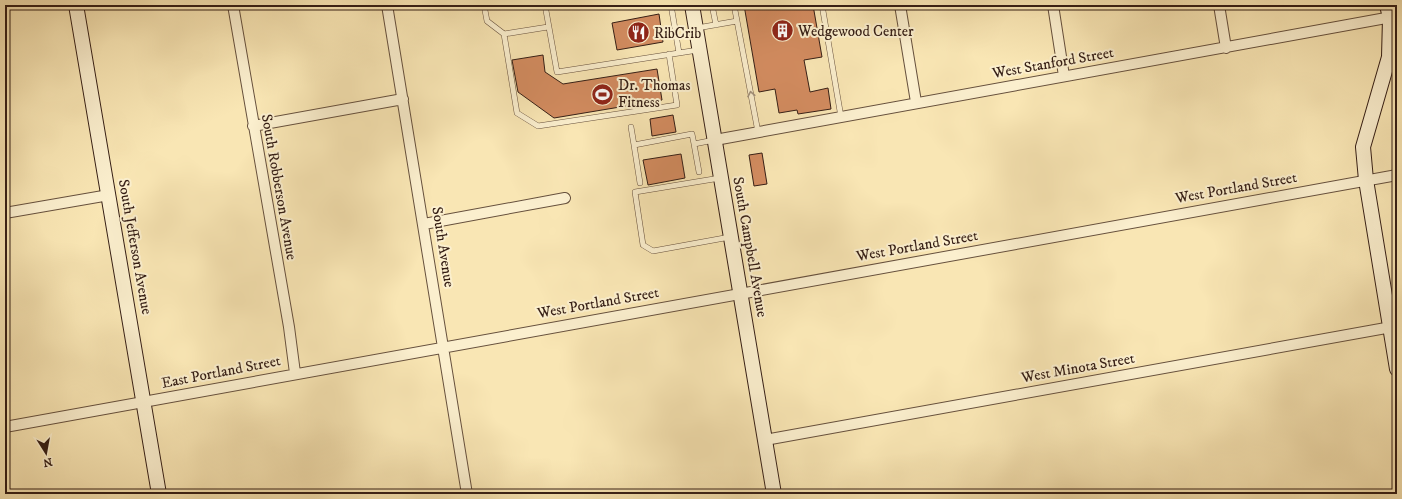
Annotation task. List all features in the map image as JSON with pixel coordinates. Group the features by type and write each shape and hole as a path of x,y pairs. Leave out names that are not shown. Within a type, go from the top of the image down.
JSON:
{"main road":[{"name":"South Jefferson Avenue","path":"76,5 159,494"},
{"name":"South Campbell Avenue","path":"692,5 774,494"},
{"path":"1391,13 1389,57 1363,147 1366,180 1393,327 1397,369"}],"street":[{"name":"South Robberson Avenue","path":"233,5 289,327 295,373"},
{"name":"South Avenue","path":"387,5 467,494"},
{"path":"900,5 916,102"},
{"path":"1052,5 1064,76"},
{"path":"1219,5 1226,48"},
{"name":"West Stanford Street","path":"715,140 916,102 1226,48 1391,13"},
{"path":"253,126 403,100"},
{"name":"West Portland Street","path":"443,346 1397,175"},
{"path":"5,213 109,195"},
{"path":"424,224 565,198"},
{"name":"West Minota Street","path":"765,440 1393,327"},
{"name":"East Portland Street","path":"5,427 443,346"}],"lane":[{"path":"484,5 487,21 504,34 517,113 538,126 677,105 670,54"},
{"path":"545,5 557,72 699,50"},
{"path":"671,5 679,53"},
{"path":"712,5 716,25"},
{"path":"734,5 758,132"},
{"path":"822,5 841,117"},
{"path":"695,28 737,21"},
{"path":"504,34 548,27"},
{"path":"631,127 640,183"},
{"path":"634,145 692,134 699,172"},
{"path":"694,144 715,140"},
{"path":"721,178 635,192 643,245 653,251 731,236"}],"building":[{"name":"Wedgewood Center","path":"744,5 813,5 822,57 804,60 810,92 828,88 831,109 798,114 797,110 779,113 775,89 759,92"},
{"name":"RibCrib","path":"659,14 663,42 617,50 612,23"},
{"path":"543,55 545,72 563,84 657,69 662,100 554,118 518,92 512,60"},
{"path":"673,115 676,132 652,136 650,119"},
{"path":"762,153 767,184 754,186 749,155"},
{"path":"681,154 685,178 648,185 643,160"}],"place":[{"name":"Wedgewood Center","path":"783,31"},
{"name":"RibCrib","path":"638,33"},
{"name":"Dr. Thomas Fitness","path":"603,94"}]}
